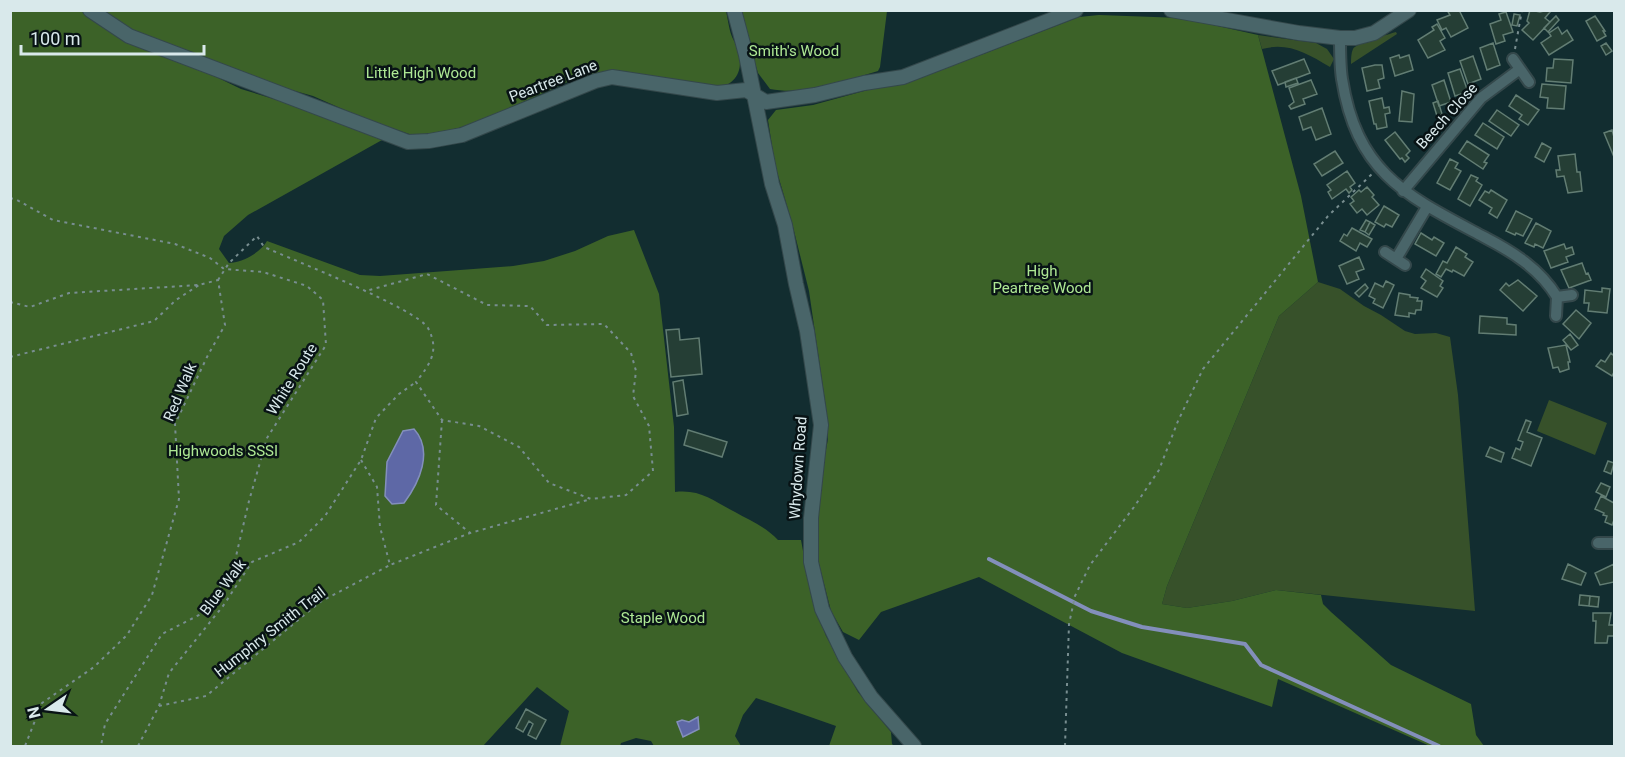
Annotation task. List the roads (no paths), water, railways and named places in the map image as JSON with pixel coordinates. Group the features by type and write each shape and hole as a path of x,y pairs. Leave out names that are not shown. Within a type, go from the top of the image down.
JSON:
{"street":[{"name":"Peartree Lane","path":"90,10 129,36 408,142 462,135 595,81 612,77 717,93 746,90 766,102 814,95 864,83 903,77 1076,10"},
{"name":"Whydown Road","path":"734,10 755,95 772,184 785,225 807,331 820,425 811,518 811,562 822,609 845,657 871,697 914,747"},
{"path":"1171,10 1340,38 1355,38 1374,33 1409,10"},
{"path":"1340,38 1341,78 1352,122 1362,145 1379,167 1391,181 1427,207 1519,256 1549,284 1557,297 1556,316"},
{"path":"1513,58 1529,82"},
{"name":"Beech Close","path":"1403,191 1481,98 1520,69"},
{"path":"1385,252 1400,262 1427,207"},
{"path":"1557,297 1572,295"},
{"path":"1598,543 1614,543"}],"water":[{"path":"414,429 423,447 422,467 415,486 404,503 392,504 385,496 387,462 403,431"},
{"path":"698,717 699,729 683,737 677,722 682,720 689,722"}],"waterway":[{"path":"989,559 1091,611 1142,627 1245,644 1261,665 1439,746"}],"park label":[{"name":"Smith's Wood","path":"794,51"},
{"name":"Little High Wood","path":"421,73"},
{"name":"High Peartree Wood","path":"1042,280"},
{"name":"Highwoods SSSI","path":"223,451"},
{"name":"Staple Wood","path":"663,618"}]}
